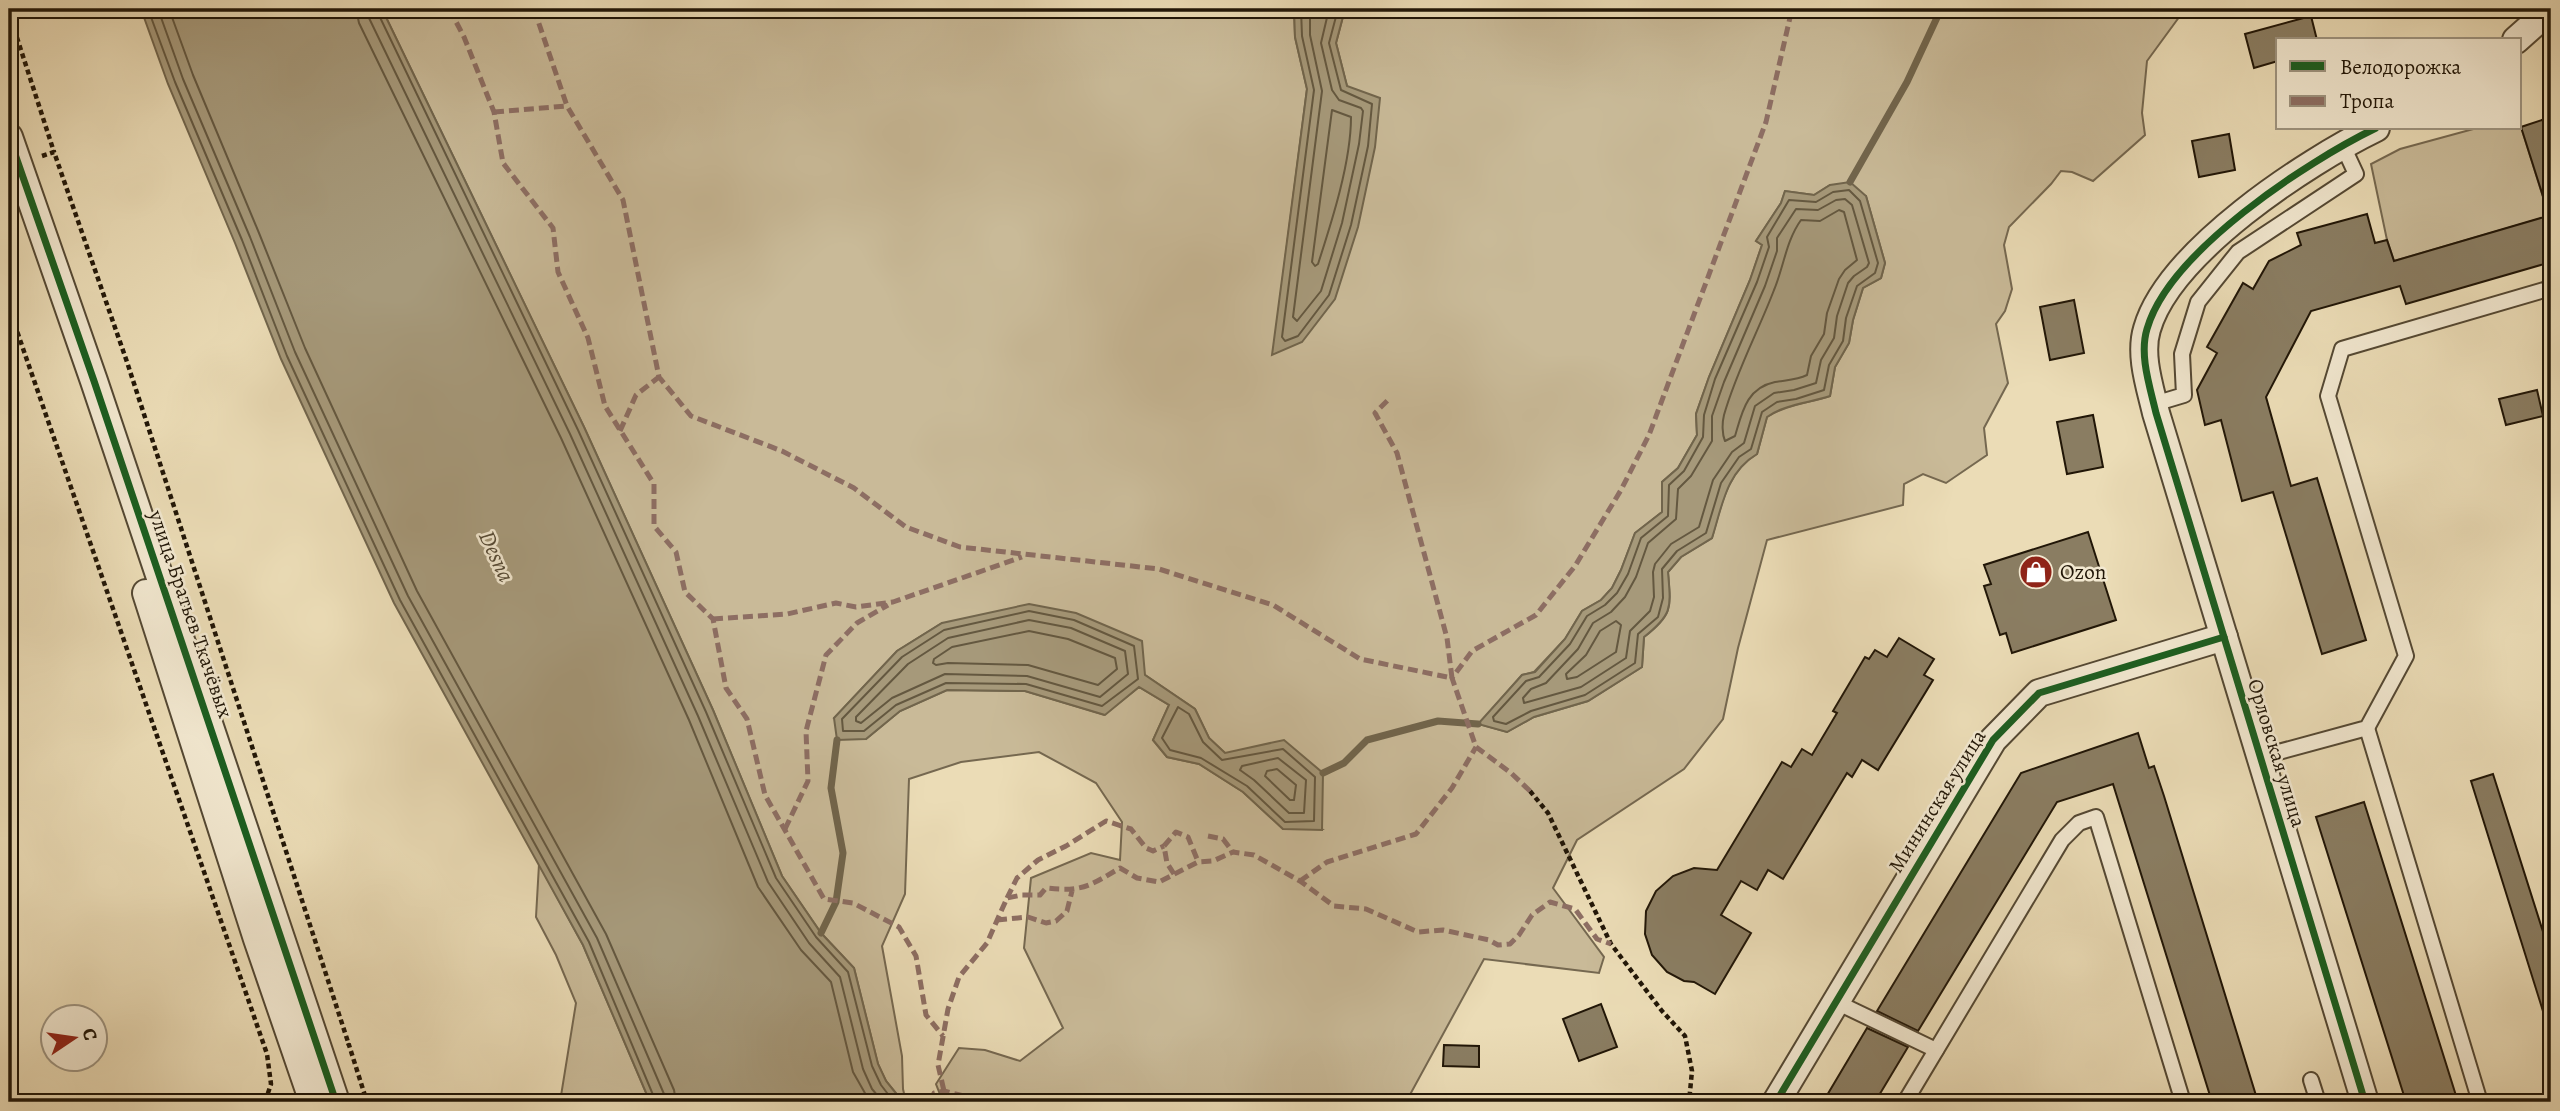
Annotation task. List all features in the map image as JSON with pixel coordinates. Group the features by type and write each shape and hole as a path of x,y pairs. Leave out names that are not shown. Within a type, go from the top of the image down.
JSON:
{"street":[{"path":"2518,38 2551,9"},
{"name":"Орловская улица","path":"2365,1102 2155,409 2145,366 2146,332 2157,302 2176,274 2227,225 2280,187 2372,130"},
{"name":"улица Братьев Ткачёвых","path":"9,137 13,175 253,925 313,1102"},
{"name":"улица Братьев Ткачёвых","path":"13,175 94,381 336,1102"},
{"name":"Мининская улица","path":"1776,1102 1993,740 2039,693 2224,637"}],"lane":[{"path":"2155,409 2184,395 2182,355 2198,302 2238,252 2356,174 2343,146"},
{"path":"2480,1102 2367,728 2406,656 2328,396 2342,349 2551,288"},
{"path":"2260,757 2367,728"},
{"path":"1905,1102 2062,839 2079,823 2096,817 2183,1102"},
{"path":"1836,1002 1936,1050"},
{"path":"2311,1080 2318,1102"}],"path":[{"path":"9,13 131,375 349,1045"},
{"path":"13,175 54,152"},
{"path":"9,308 267,1054 271,1084 265,1102"},
{"path":"1530,791 1548,813 1612,944 1662,1011 1685,1036 1692,1071 1689,1102"}],"shaded area":[{"path":"382,9 1294,9 1295,37 1307,89 1273,354 1347,86 1336,43 1345,9 2185,9 2147,61 2142,113 2145,135 2093,181 2072,172 2061,171 2009,227 2004,245 2012,289 2005,311 1996,324 2008,383 1984,428 1987,455 1946,483 1923,474 1904,484 1903,505 1767,540 1738,648 1723,719 1684,769 1577,840 1553,888 1604,957 1599,973 1484,959 1406,1102 943,1102 936,1084 959,1048 985,1050 1020,1061 1063,1028 1024,948 1031,878 1091,853 1120,860 1122,822 1096,783 1039,752 961,762 909,779 905,894 882,946 902,1056 906,1102 903,1102 886,1081 878,1064 854,968 821,933 782,876 713,710 584,427","holes":["1830,185 1866,196 1885,263 1881,278 1863,288 1849,343 1835,367 1830,396 1789,407 1767,417 1757,454 1747,461 1732,480 1712,538 1681,557 1668,572 1668,610 1660,623 1644,637 1642,667 1588,701 1534,717 1507,732 1479,724 1522,675 1534,672 1565,639 1582,611 1601,600 1612,588 1635,533 1662,512 1662,482 1678,468 1697,435 1696,414 1750,280 1762,245 1756,241 1781,203 1785,191 1814,195","942,623 1145,675 1195,709 1209,738 1322,829 1283,829 1243,792 1199,764 1167,757 1153,740 1169,705 1139,687 1104,715 1025,691 947,690 900,711 866,739 834,718 897,651"]},
{"path":"2470,130 2522,130 2549,216 2394,261 2371,164 2400,149"},
{"path":"539,864 583,945 650,1102 560,1102 576,1003 556,955 536,917"}],"water":[{"name":"Desna","path":"141,9 382,9 584,427 713,710 782,876 821,933 854,968 878,1064 886,1081 903,1102 650,1102 583,945 394,603 281,359 168,84"},
{"path":"1294,9 1345,9 1336,43 1347,86 1380,98 1375,147 1358,227 1335,299 1302,342 1272,355 1307,89 1295,37"},
{"path":"1850,182 1866,196 1885,263 1881,278 1863,288 1849,343 1835,367 1830,396 1789,406 1767,417 1757,454 1738,470 1732,480 1712,538 1681,557 1668,572 1668,609 1660,622 1644,637 1642,667 1588,701 1534,717 1507,732 1478,724 1522,675 1535,672 1565,639 1582,611 1601,600 1612,588 1635,533 1662,512 1662,482 1678,468 1697,435 1696,414 1750,280 1762,245 1756,241 1781,203 1785,191 1814,195 1830,185"},
{"path":"1029,604 1076,613 1142,641 1145,675 1195,709 1209,738 1225,753 1284,740 1323,773 1322,830 1283,829 1243,792 1199,764 1167,757 1153,740 1169,705 1139,687 1105,715 1025,691 947,690 900,711 866,739 837,740 834,718 897,651 942,623"}],"building":[{"path":"2311,16 2316,38 2276,38 2276,62 2254,68 2245,34"},
{"path":"2551,117 2551,208 2547,209 2522,127"},
{"path":"2229,134 2235,170 2199,177 2192,141"},
{"path":"2367,214 2375,243 2387,240 2394,261 2551,215 2551,262 2406,304 2400,286 2311,311 2266,397 2291,486 2317,478 2366,640 2322,654 2273,492 2242,501 2221,420 2205,425 2197,390 2217,353 2207,347 2243,283 2253,289 2269,261 2301,245 2297,233"},
{"path":"2074,300 2084,353 2050,360 2040,307"},
{"path":"2537,390 2543,416 2506,425 2499,399"},
{"path":"2093,415 2103,467 2067,474 2057,422"},
{"path":"2088,532 2116,620 2012,653 2006,633 2000,635 1984,586 1991,584 1984,565"},
{"path":"1899,638 1934,659 1924,675 1933,680 1878,770 1862,760 1852,777 1847,773 1783,879 1768,870 1757,890 1741,881 1721,915 1751,933 1715,994 1694,982 1684,981 1667,972 1652,955 1645,934 1646,911 1656,891 1673,876 1694,868 1717,870 1782,762 1791,767 1802,749 1812,755 1837,713 1833,711 1865,657 1869,659 1875,650 1887,657"},
{"path":"2138,733 2149,768 2154,766 2164,796 2258,1102 2212,1102 2113,784 2057,802 1918,1031 1877,1011 2021,773"},
{"path":"2493,774 2551,957 2551,1024 2547,1024 2471,781"},
{"path":"2364,802 2458,1102 2406,1102 2316,817"},
{"path":"1601,1004 1617,1047 1579,1061 1563,1019"},
{"path":"1867,1028 1908,1047 1875,1102 1823,1102"},
{"path":"1444,1045 1479,1046 1479,1067 1443,1066"}],"waterway":[{"path":"1850,182 1907,82 1941,9"},
{"path":"1323,773 1344,763 1367,740 1438,721 1478,724"},
{"path":"821,933 836,902 843,853 831,788 837,740"}],"marked path":[{"path":"454,9 452,14 494,112 503,163 553,228 558,272 588,338 605,406 654,484 654,526 676,552 685,592 713,619 726,688 747,719 765,795 824,899 853,903 899,927 916,956 926,1015 943,1036"},
{"path":"534,9 567,106 623,200 659,377 691,416 782,451 854,488 906,527 960,547 1159,569 1273,605 1360,659 1452,678 1447,638 1397,453 1375,413 1390,398"},
{"path":"1530,791 1476,747 1452,678 1472,651 1536,615 1575,566 1621,490 1649,435 1766,122 1792,9"},
{"path":"494,112 567,106"},
{"path":"620,431 636,395 659,377"},
{"path":"713,619 787,614 836,603 856,607 893,602 1022,557"},
{"path":"785,829 808,781 806,731 826,655 857,623 888,605"},
{"path":"1300,881 1327,862 1416,834 1452,788 1476,747"},
{"path":"1007,898 1017,878 1038,860 1106,821 1131,829 1146,848 1153,851 1164,846"},
{"path":"1174,874 1167,863 1164,846 1176,832 1188,837 1197,859"},
{"path":"1208,836 1223,839 1233,852"},
{"path":"952,1102 944,1091 938,1065 948,1009 959,977 987,943 1007,898 1040,895 1046,888 1078,888 1120,868 1137,878 1159,882 1198,862 1213,861 1233,852 1254,855 1300,881 1334,906 1366,909 1418,932 1443,930 1489,940 1498,945 1510,944 1532,915 1550,902 1575,909 1597,939 1611,944"},
{"path":"997,920 1028,917 1046,923 1056,921 1067,911 1072,891"},
{"path":"932,1102 934,1093 944,1091 988,1102"}],"cycle path":[{"path":"2365,1102 2156,413 2144,349 2147,329 2160,300 2182,270 2211,241 2279,186 2372,130"},
{"path":"9,137 94,381 336,1102"},
{"path":"1776,1102 1993,740 2039,693 2224,637"}],"place":[{"name":"Ozon","path":"2036,572"}]}
